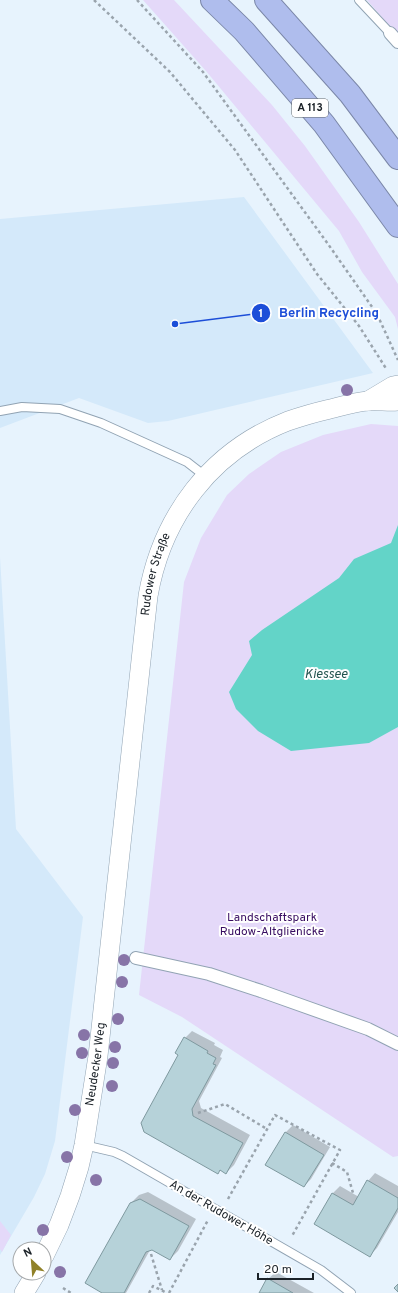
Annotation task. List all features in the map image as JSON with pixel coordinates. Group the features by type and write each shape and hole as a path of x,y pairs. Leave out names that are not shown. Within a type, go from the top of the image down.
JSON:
{"highway":[{"name":"A 113","path":"212,0 244,31 324,124 398,226"},
{"path":"266,0 350,94 398,158"}],"street":[{"name":"Rudower Straße","path":"367,401 393,386 394,380"},
{"name":"Rudower Straße","path":"118,866 147,602 156,561 172,522 194,489 206,476 233,452 249,441 281,424 308,415 367,401 398,401"},
{"name":"Neudecker Weg","path":"51,1241 70,1196 84,1145 98,1056 118,866"},
{"path":"136,958 209,974 261,991 368,1029 398,1044"},
{"path":"24,1293 31,1281"}],"lane":[{"path":"359,0 394,38"},
{"path":"0,411 22,407 60,409 101,422 187,462 206,476"},
{"name":"An der Rudower Höhe","path":"84,1145 114,1152 123,1156 321,1270 351,1293"}],"path":[{"path":"94,0 170,72 235,150 317,274 359,326 394,380"},
{"path":"137,0 203,72 377,314 398,360"},
{"path":"198,1112 226,1104 267,1129"},
{"path":"228,1199 275,1115 340,1150 292,1236"},
{"path":"332,1163 347,1172 353,1193"},
{"path":"165,1292 208,1220"},
{"path":"151,1254 165,1292"},
{"path":"149,1293 154,1286 165,1292"},
{"path":"63,1288 71,1293"}],"shaded area":[{"path":"244,197 373,373 168,421 148,423 79,398 0,428 0,219"},
{"path":"0,557 16,829 83,917 55,1141 45,1174 34,1197 0,1255"}],"green space":[{"path":"143,0 174,0 272,105 305,146 359,222 398,284 398,329 395,317 362,272 339,231 206,71"},
{"path":"367,0 398,0 398,36"},
{"name":"Landschaftspark Rudow-Altglienicke","path":"371,424 398,426 398,1156 393,1157 182,1017 139,995 184,582 201,538 227,495 249,474 281,452 323,435"},
{"path":"0,1221 11,1235 2,1252 0,1249"}],"water":[{"name":"Kiessee","path":"398,525 398,727 369,743 291,751 258,731 236,709 229,692 252,655 249,641 262,630 339,578 354,559 391,543"}],"building":[{"path":"184,1037 208,1051 207,1053 216,1058 213,1064 216,1065 192,1109 193,1116 243,1143 226,1174 220,1170 218,1174 144,1132 141,1123 178,1055 175,1053"},
{"path":"285,1132 324,1155 304,1187 265,1165"},
{"path":"367,1180 398,1198 398,1208 370,1257 314,1224 332,1193 353,1205"},
{"path":"140,1199 189,1226 170,1260 152,1250 146,1252 124,1293 102,1293 85,1283 130,1203"},
{"path":"267,1278 293,1293 259,1293"},
{"path":"398,1284 398,1292 394,1288"}],"place":[{"name":"Berlin Recycling","path":"175,324"}]}
